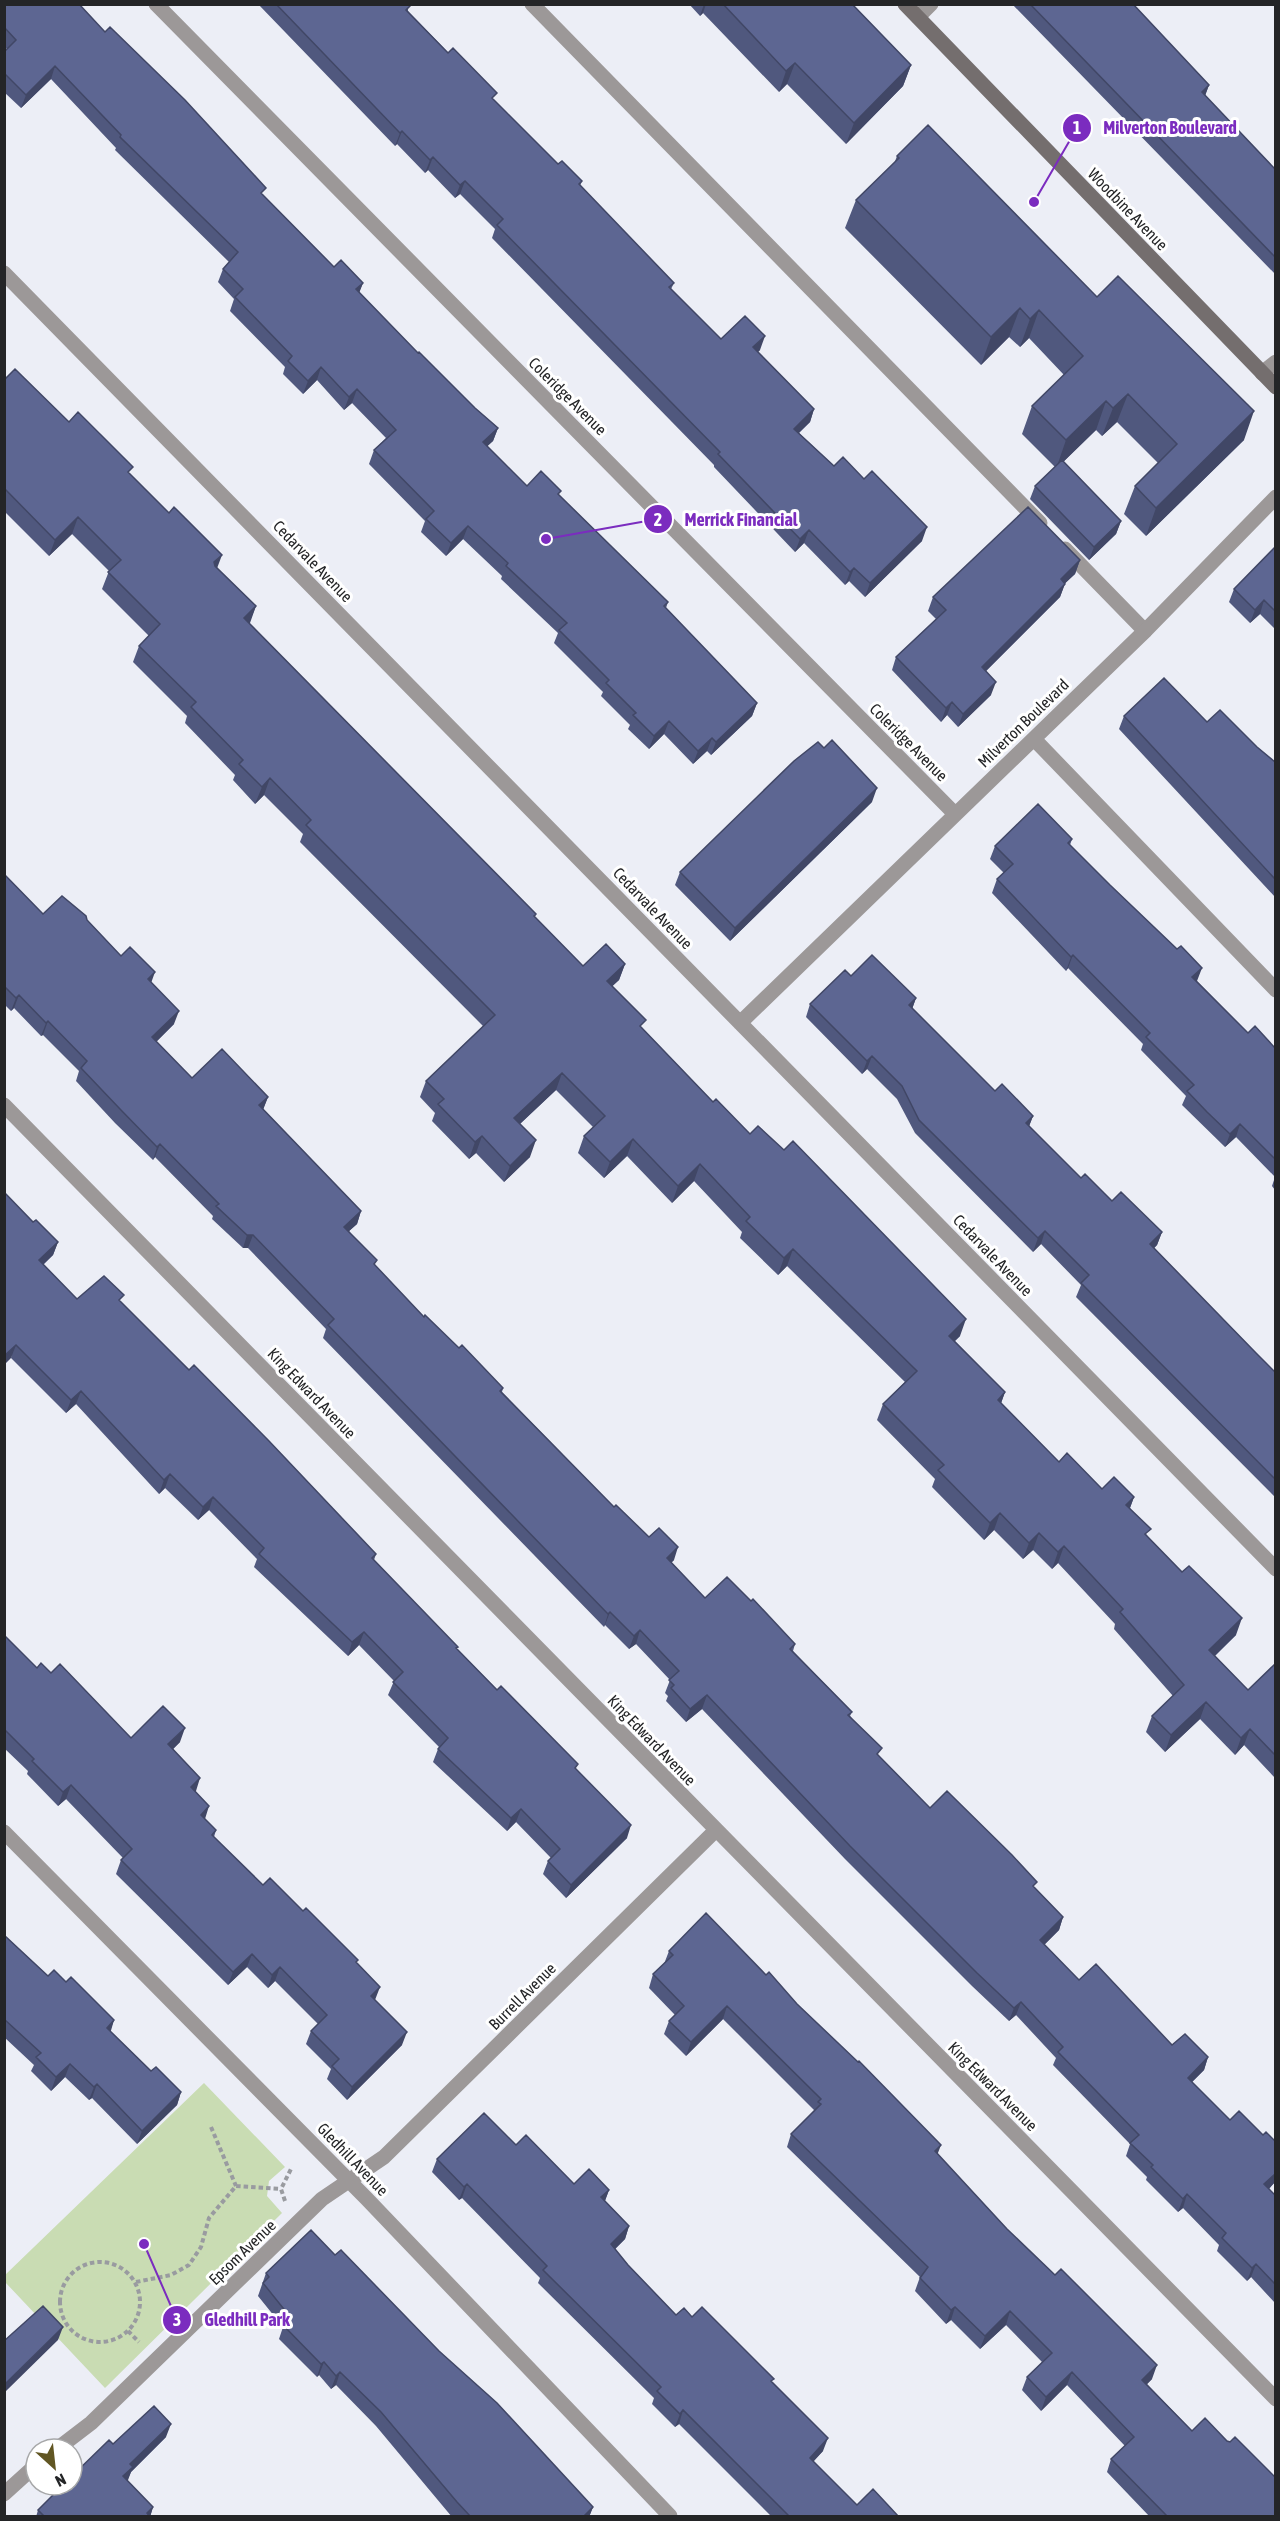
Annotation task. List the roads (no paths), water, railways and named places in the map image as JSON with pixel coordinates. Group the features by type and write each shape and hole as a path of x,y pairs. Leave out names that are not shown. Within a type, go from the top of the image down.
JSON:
{"main road":[{"name":"Woodbine Avenue","path":"905,4 1275,387"}],"street":[{"name":"Coleridge Avenue","path":"156,4 954,813"},
{"path":"532,4 1145,631"},
{"path":"918,17 931,4"},
{"name":"Cedarvale Avenue","path":"4,273 1275,1569"},
{"path":"1262,374 1275,362"},
{"name":"Milverton Boulevard","path":"740,1023 954,813 1145,631 1275,497"},
{"path":"1034,739 1275,990"},
{"name":"King Edward Avenue","path":"4,1105 1275,2399"},
{"name":"Burrell Avenue","path":"350,2182 384,2157 716,1830"},
{"name":"Gledhill Avenue","path":"4,1832 350,2182 670,2517"},
{"name":"Epsom Avenue","path":"73,2437 91,2423 322,2199 350,2182"},
{"path":"4,2494 24,2476"}],"place":[{"name":"Milverton Boulevard","path":"1034,202"},
{"name":"Merrick Financial","path":"546,539"},
{"name":"Gledhill Park","path":"144,2244"}]}
